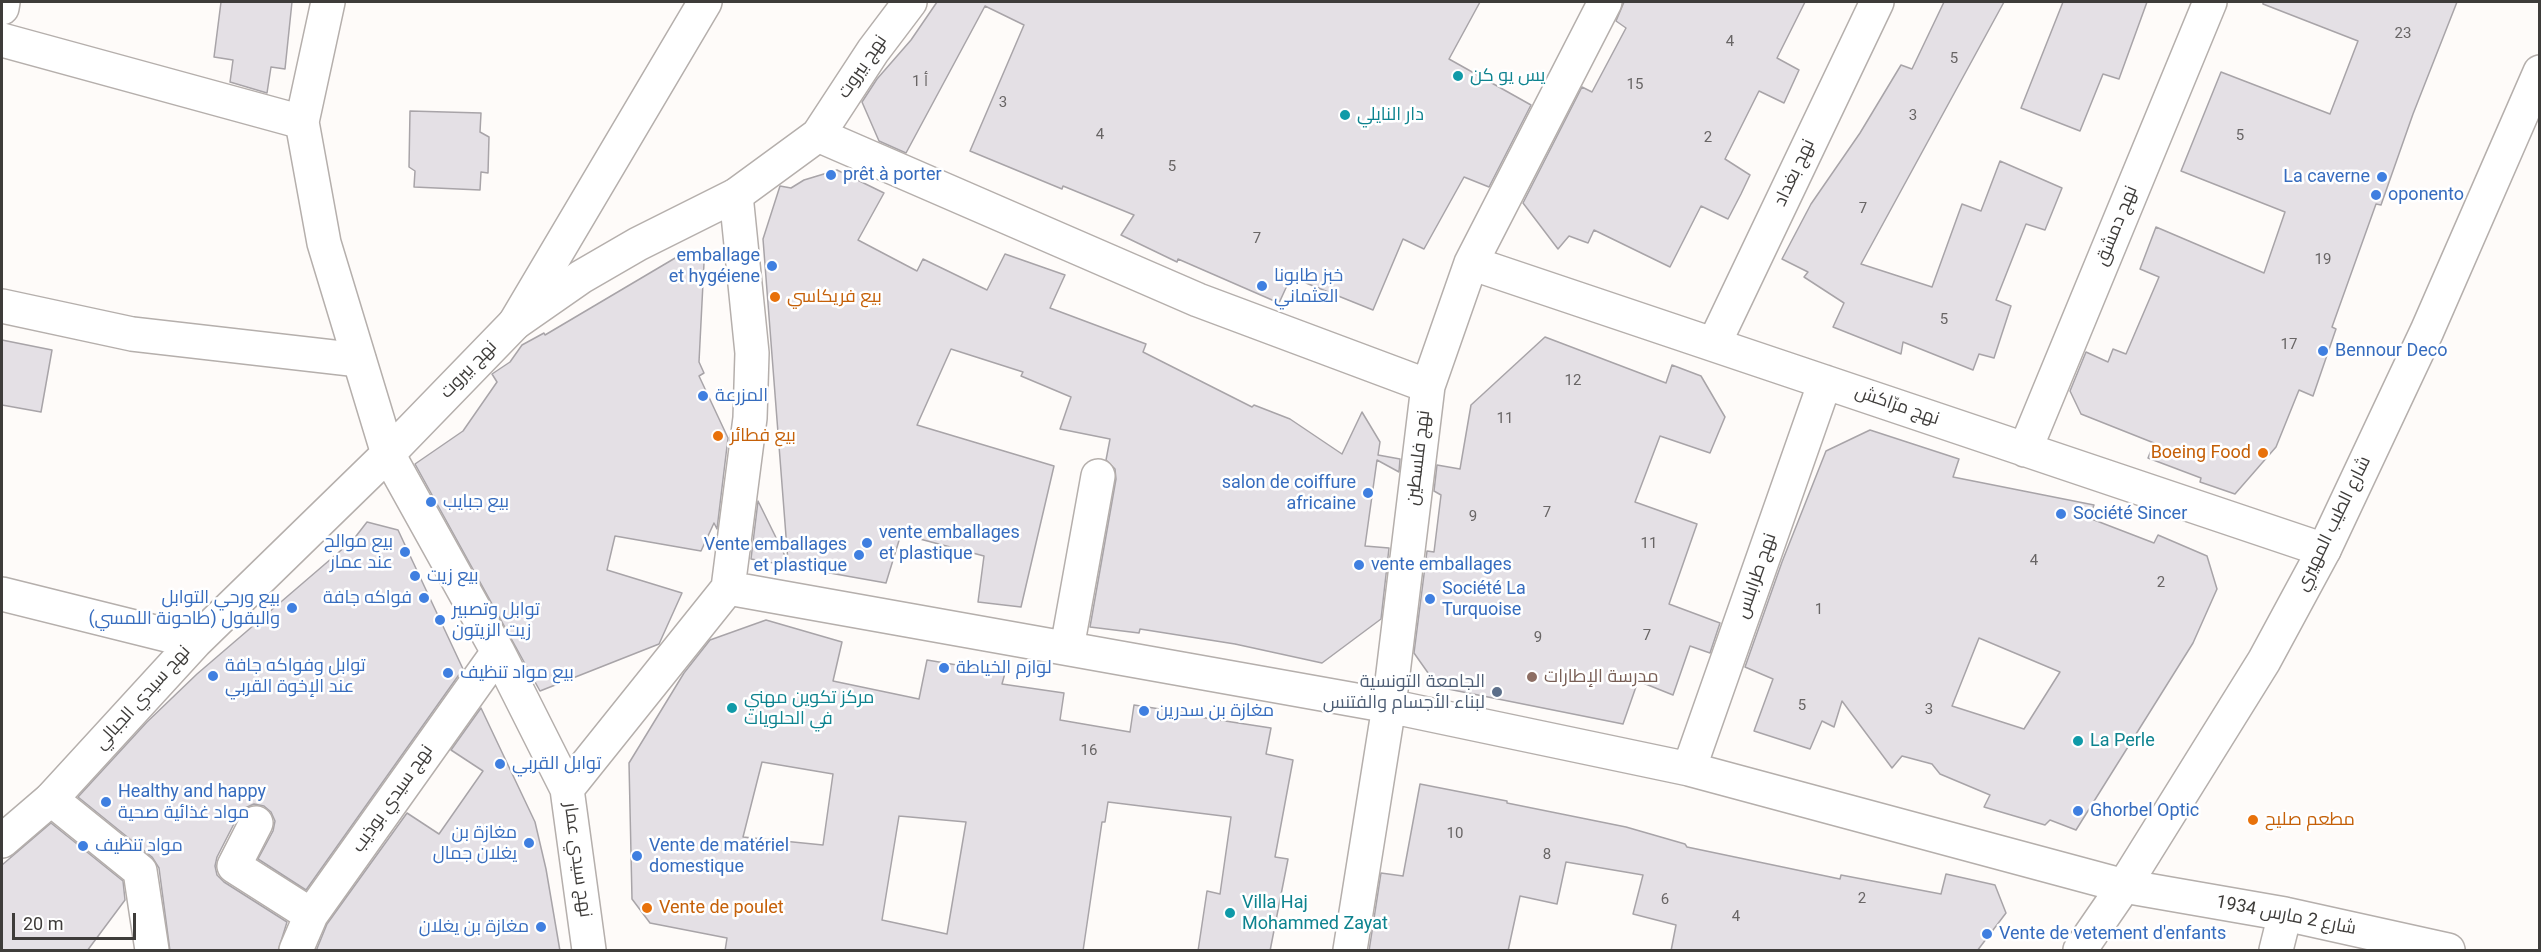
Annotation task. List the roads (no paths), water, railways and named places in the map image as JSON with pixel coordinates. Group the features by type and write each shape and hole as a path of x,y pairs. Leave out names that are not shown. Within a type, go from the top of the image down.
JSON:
{"street":[{"path":"2,8 3,2"},
{"path":"328,2 302,122 324,243 388,454"},
{"path":"514,323 705,2"},
{"name":"نهج بيروت","path":"388,454 514,323 581,277 638,244 736,195 818,135 873,51 910,2"},
{"name":"نهج فلسطين","path":"1350,951 1389,706 1428,386 1471,263 1605,2"},
{"name":"نهج بغداد","path":"1714,345 1877,2"},
{"name":"نهج دمشق","path":"2025,450 2210,2"},
{"path":"2,40 302,122"},
{"name":"شارع الطيب المهيري","path":"2080,951 2124,886 2264,661 2324,550 2427,331 2540,72"},
{"path":"818,135 1198,300 1428,386"},
{"path":"567,789 728,588 750,418 752,353 736,195"},
{"name":"نهج مرّاكش","path":"1471,263 2324,550"},
{"path":"2,306 132,334 359,360"},
{"name":"نهج طرابلس","path":"1689,770 1825,382"},
{"name":"نهج سيدي الجبالي","path":"2,841 51,799 195,642 388,454"},
{"name":"نهج سيدي عمار","path":"388,454 498,652 567,789 589,951"},
{"path":"1067,648 1098,476"},
{"name":"شارع 2 مارس 1934","path":"728,588 1389,706 1689,770 2124,886 2285,914 2448,951"},
{"path":"2,594 195,642"},
{"name":"نهج سيدي بوذيب","path":"296,951 311,915 498,652"},
{"path":"51,799 140,871 152,951"},
{"path":"256,823 234,866 311,915"},
{"path":"2276,951 2285,914"}],"place":[{"name":"يس يو كن","path":"1458,76"},
{"name":"دار النايلي","path":"1345,115"},
{"name":"prêt à porter","path":"831,175"},
{"name":"La caverne","path":"2382,177"},
{"name":"oponento","path":"2376,195"},
{"name":"emballage et hygéiene","path":"772,266"},
{"name":"خبز طابونا العثماني","path":"1262,286"},
{"name":"بيع فريكاسي","path":"775,297"},
{"name":"Bennour Deco","path":"2323,351"},
{"name":"المزرعة","path":"703,396"},
{"name":"بيع فطائر","path":"718,436"},
{"name":"Boeing Food","path":"2263,453"},
{"name":"salon de coiffure africaine","path":"1368,493"},
{"name":"بيع جبايب","path":"431,502"},
{"name":"Société Sincer","path":"2061,514"},
{"name":"vente emballages et plastique","path":"867,543"},
{"name":"بيع موالح عند عمار","path":"405,552"},
{"name":"Vente emballages et plastique","path":"859,555"},
{"name":"vente emballages","path":"1359,565"},
{"name":"بيع زيت","path":"415,576"},
{"name":"فواكه جافة","path":"424,598"},
{"name":"Société La Turquoise","path":"1430,599"},
{"name":"بيع ورحي التوابل والبقول (طاحونة اللمسي)","path":"292,608"},
{"name":"توابل وتصبير زيت الزيتون","path":"440,620"},
{"name":"لوازم الخياطة","path":"944,668"},
{"name":"بيع مواد تنظيف","path":"448,673"},
{"name":"توابل وفواكه جافة عند الإخوة القربي","path":"213,676"},
{"name":"مدرسة الإطارات","path":"1532,677"},
{"name":"الجامعة التونسية لبناء الأجسام والفتنس","path":"1497,692"},
{"name":"مركز تكوين مهني في الحلويات","path":"732,708"},
{"name":"مغازة بن سدرين","path":"1144,711"},
{"name":"La Perle","path":"2078,741"},
{"name":"توابل القربي","path":"500,764"},
{"name":"Healthy and happy مواد غذائية صحية","path":"106,802"},
{"name":"Ghorbel Optic","path":"2078,811"},
{"name":"مطعم صليح","path":"2253,820"},
{"name":"مغازة بن يغلان جمال","path":"529,843"},
{"name":"مواد تنظيف","path":"83,846"},
{"name":"Vente de matériel domestique","path":"637,856"},
{"name":"Vente de poulet","path":"647,908"},
{"name":"Villa Haj Mohammed Zayat","path":"1230,913"},
{"name":"مغازة بن يغلان","path":"541,927"},
{"name":"Vente de vetement d'enfants","path":"1987,934"}]}
